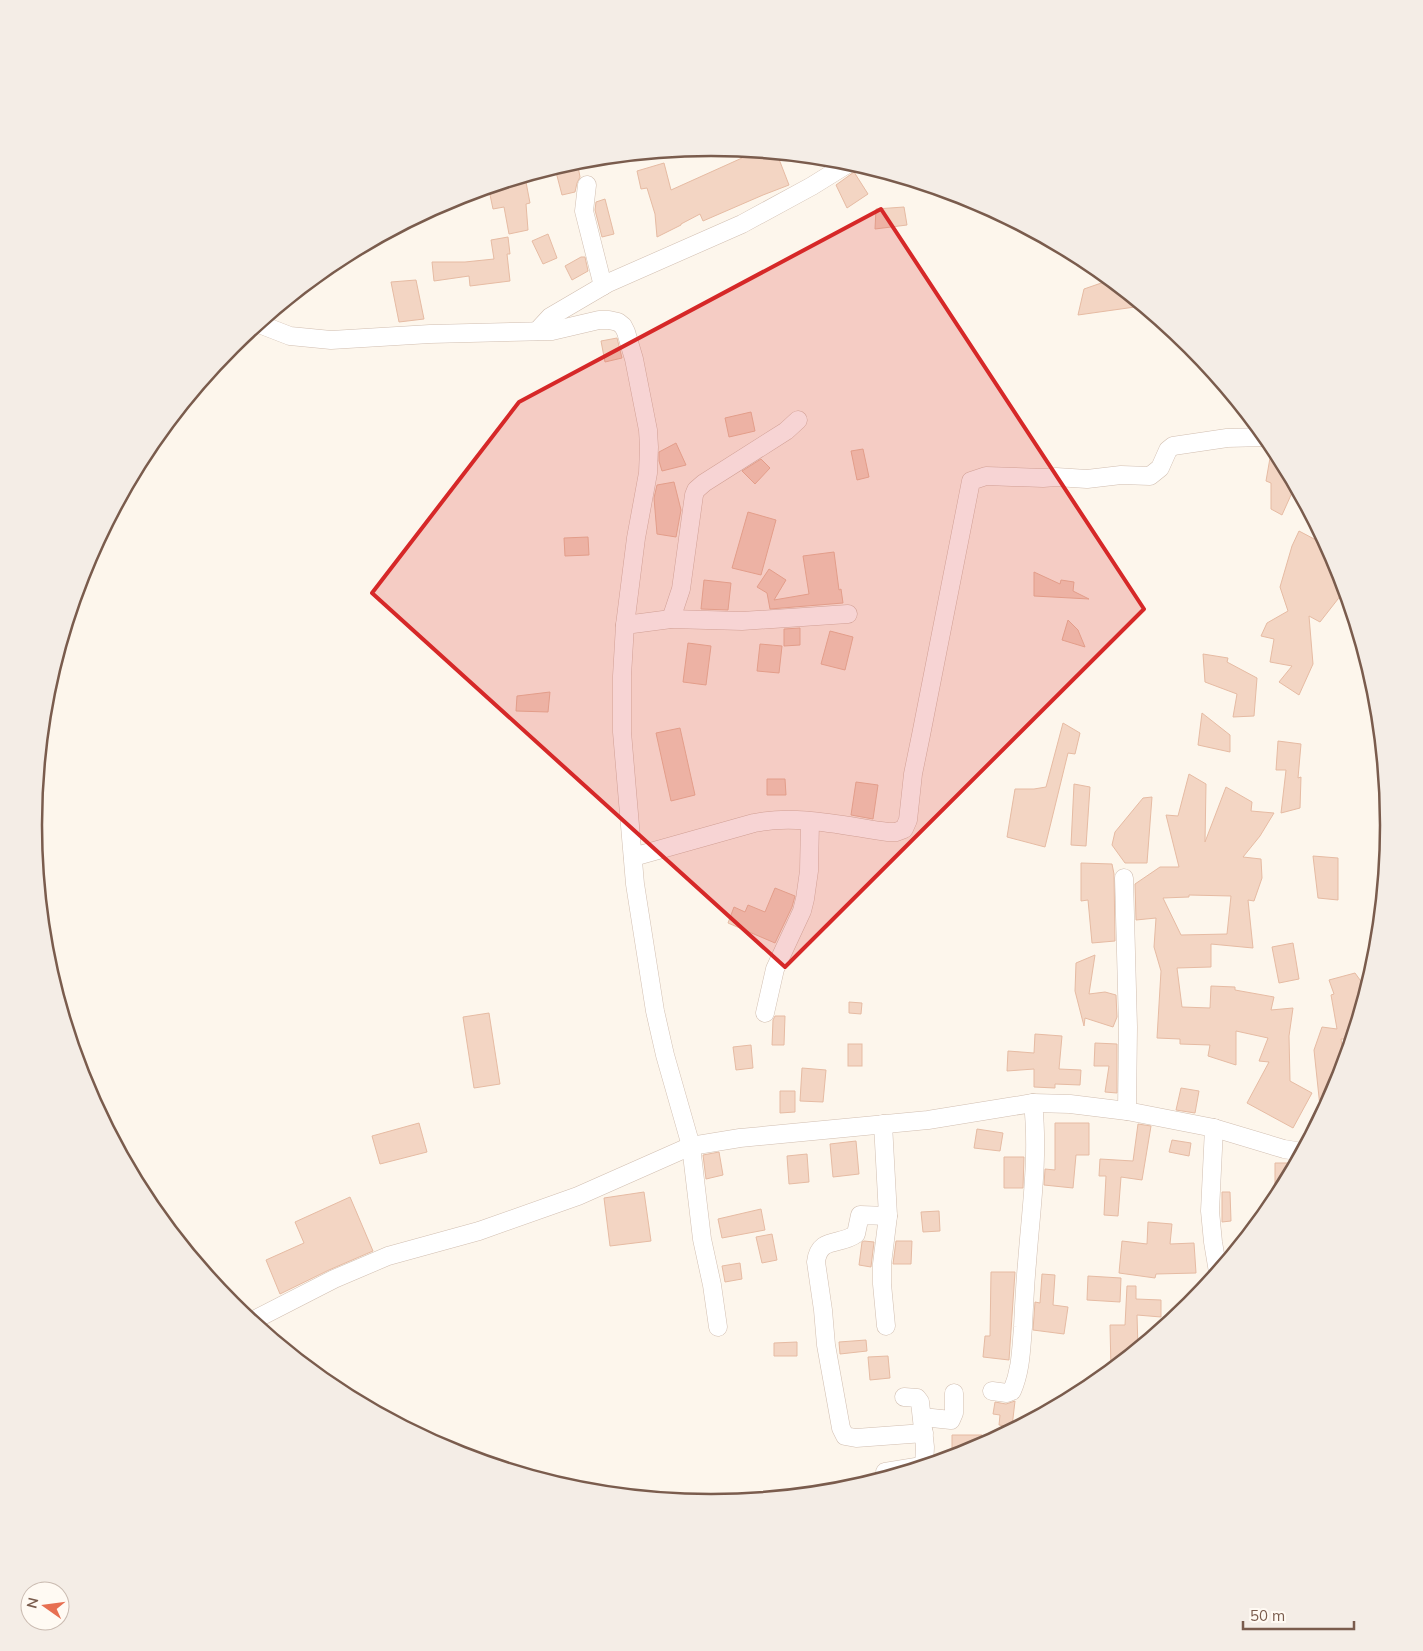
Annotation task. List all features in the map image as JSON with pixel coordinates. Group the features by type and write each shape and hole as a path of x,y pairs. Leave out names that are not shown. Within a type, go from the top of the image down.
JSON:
{"street":[{"path":"537,331 550,317 603,286 742,224 812,186 840,169"},
{"path":"587,186 584,210 603,286"},
{"path":"266,327 290,336 331,340 430,334 520,333 552,330 599,320 618,322 626,332 634,360 648,430 649,446 648,473 636,538 625,625 622,732 635,884 654,1011 691,1146 702,1239 712,1284 718,1327"},
{"path":"671,619 680,589 688,529 696,490 786,431 798,420"},
{"path":"633,858 771,819 888,832 904,829 908,820 920,735 971,481 986,476 1087,479 1121,475 1150,476 1160,468 1168,450 1173,446 1227,438 1256,437"},
{"path":"625,625 671,619 742,621 848,614"},
{"path":"765,1013 772,978 784,947 802,911 805,899 809,871 810,822"},
{"path":"1124,878 1128,1027 1127,1111"},
{"path":"259,1318 334,1279 388,1256 479,1231 578,1196 691,1146 740,1138 973,1114 1034,1103 1070,1104 1127,1111 1214,1128 1296,1151"},
{"path":"992,1391 1012,1391 1021,1361 1027,1262 1034,1196 1036,1131 1034,1103"},
{"path":"883,1124 888,1216 882,1264 886,1326"},
{"path":"1214,1128 1210,1211 1217,1264"},
{"path":"888,1216 860,1215 856,1234 845,1240 822,1246 818,1250 816,1262 824,1310 830,1372 841,1428 845,1436 856,1438 951,1420 954,1413 954,1393"},
{"path":"904,1397 919,1399 923,1425 923,1460"}],"highlighted area":[{"path":"881,209 1144,609 785,967 372,593 519,402"}],"building":[{"path":"742,158 779,160 789,185 703,221 700,214 657,237 655,214 647,188 641,189 637,171 664,163 671,190"},
{"path":"579,170 580,177 575,192 562,195 557,175"},
{"path":"854,172 868,194 847,208 836,185"},
{"path":"526,183 530,203 526,204 528,230 509,234 504,207 493,209 490,194"},
{"path":"605,199 614,234 602,237 595,210 596,202"},
{"path":"904,207 907,225 875,229 876,209"},
{"path":"548,234 557,258 543,264 532,241"},
{"path":"508,237 510,254 507,254 510,281 470,286 469,276 434,281 432,262 465,262 494,259 491,240"},
{"path":"581,257 585,257 588,271 572,280 565,266"},
{"path":"416,280 424,319 399,322 391,282"},
{"path":"1102,283 1134,307 1078,315 1084,289"},
{"path":"617,338 622,358 605,362 601,341"},
{"path":"751,412 755,431 729,437 725,418"},
{"path":"676,443 686,465 662,471 659,452"},
{"path":"863,449 869,477 857,480 851,451"},
{"path":"1270,458 1292,493 1282,515 1271,509 1271,483 1266,481"},
{"path":"761,459 770,468 755,484 742,471"},
{"path":"674,482 681,510 676,537 657,534 654,498 657,485"},
{"path":"748,512 776,520 761,575 732,568"},
{"path":"1299,531 1317,540 1340,596 1320,622 1309,616 1313,664 1299,695 1279,682 1292,666 1270,662 1274,639 1261,636 1267,623 1288,611 1280,587 1292,546"},
{"path":"588,537 589,555 565,556 564,538"},
{"path":"834,552 839,590 841,589 843,603 770,609 767,593 757,587 769,569 786,580 774,600 809,594 803,556"},
{"path":"1034,572 1060,584 1061,580 1074,582 1073,591 1089,599 1034,596"},
{"path":"704,580 731,583 728,610 701,609"},
{"path":"1068,620 1078,630 1085,647 1062,640"},
{"path":"800,628 800,645 784,646 784,629"},
{"path":"830,631 853,637 845,670 821,664"},
{"path":"688,643 711,646 706,685 683,682"},
{"path":"760,644 782,646 779,673 757,671"},
{"path":"1203,654 1228,658 1227,662 1257,678 1254,716 1233,717 1237,694 1205,682"},
{"path":"550,692 548,712 516,711 517,696"},
{"path":"1202,713 1230,735 1230,752 1198,745"},
{"path":"1063,723 1080,733 1075,754 1068,753 1045,847 1007,837 1015,789 1046,787"},
{"path":"680,728 695,795 671,801 656,733"},
{"path":"1278,741 1301,744 1298,778 1301,777 1300,808 1281,813 1286,770 1276,770"},
{"path":"1189,774 1206,784 1205,842 1226,787 1252,802 1251,811 1274,813 1260,836 1243,857 1261,859 1262,878 1254,901 1248,900 1253,948 1211,944 1211,967 1177,968 1182,1007 1210,1008 1211,986 1235,987 1235,990 1274,997 1271,1010 1293,1008 1289,1036 1290,1081 1312,1093 1293,1128 1247,1103 1269,1062 1259,1061 1268,1038 1236,1031 1236,1065 1208,1056 1210,1045 1180,1044 1180,1039 1157,1038 1161,971 1154,947 1156,918 1136,920 1135,884 1160,867 1179,867 1166,815 1178,816","holes":["1189,895 1231,896 1227,934 1181,935 1163,898 1189,897"]},
{"path":"767,779 785,779 786,795 767,795"},
{"path":"856,782 878,785 873,819 851,815"},
{"path":"1074,784 1090,787 1086,846 1071,845"},
{"path":"1152,797 1147,863 1125,863 1112,845 1115,832 1143,798"},
{"path":"1313,856 1338,858 1338,900 1318,898"},
{"path":"1081,863 1112,864 1114,874 1115,941 1092,943 1088,900 1081,901"},
{"path":"775,888 795,896 792,907 775,943 728,923 734,907 745,912 748,905 765,912"},
{"path":"1293,943 1299,979 1279,983 1272,947"},
{"path":"1095,955 1089,994 1105,992 1116,995 1117,1017 1113,1027 1085,1018 1084,1026 1075,991 1076,963"},
{"path":"1355,973 1362,982 1346,1039 1341,1039 1342,1049 1320,1104 1314,1050 1322,1027 1337,1029 1331,995 1334,994 1329,980"},
{"path":"849,1002 862,1003 861,1014 849,1013"},
{"path":"489,1013 500,1084 474,1088 463,1017"},
{"path":"775,1016 785,1016 784,1045 772,1045 773,1020"},
{"path":"1035,1034 1062,1036 1059,1069 1081,1070 1080,1085 1055,1084 1055,1088 1034,1087 1034,1069 1007,1071 1008,1051 1034,1053"},
{"path":"1095,1043 1117,1044 1117,1093 1105,1092 1109,1066 1094,1066"},
{"path":"848,1044 862,1044 862,1066 848,1066"},
{"path":"751,1045 753,1068 736,1070 733,1047"},
{"path":"802,1068 826,1070 823,1102 800,1101"},
{"path":"1181,1088 1199,1091 1195,1113 1176,1110"},
{"path":"780,1091 795,1091 795,1112 780,1113"},
{"path":"419,1123 427,1152 380,1164 372,1136"},
{"path":"1055,1123 1089,1123 1089,1155 1076,1155 1073,1188 1044,1185 1045,1169 1055,1170"},
{"path":"1138,1124 1151,1126 1142,1180 1121,1177 1118,1216 1104,1215 1106,1176 1099,1176 1100,1159 1133,1161"},
{"path":"977,1129 1003,1133 1000,1151 974,1148"},
{"path":"1172,1140 1191,1143 1189,1156 1169,1152"},
{"path":"856,1141 859,1174 833,1177 830,1144"},
{"path":"719,1152 723,1175 706,1179 703,1155"},
{"path":"807,1154 809,1182 789,1184 787,1156"},
{"path":"1004,1157 1024,1157 1023,1188 1004,1188"},
{"path":"1275,1163 1289,1163 1275,1185"},
{"path":"644,1192 651,1241 610,1246 604,1198"},
{"path":"1222,1192 1230,1192 1231,1221 1222,1222"},
{"path":"350,1197 373,1251 280,1294 266,1260 304,1243 295,1222"},
{"path":"761,1209 765,1230 722,1238 718,1219"},
{"path":"939,1211 940,1231 923,1232 921,1212"},
{"path":"1148,1222 1172,1224 1170,1244 1194,1243 1196,1273 1156,1274 1155,1278 1119,1273 1122,1241 1147,1244"},
{"path":"772,1234 777,1260 762,1263 756,1237"},
{"path":"896,1241 912,1241 911,1264 893,1264"},
{"path":"862,1242 874,1242 871,1267 859,1265"},
{"path":"740,1263 742,1279 725,1282 722,1266"},
{"path":"991,1272 1015,1272 1009,1360 983,1357 985,1336 990,1336"},
{"path":"1042,1274 1055,1275 1053,1305 1068,1307 1064,1334 1033,1330 1035,1302 1040,1303"},
{"path":"1088,1276 1121,1278 1120,1302 1087,1300"},
{"path":"1127,1286 1136,1286 1136,1299 1161,1300 1161,1317 1137,1315 1138,1341 1111,1362 1110,1325 1125,1325"},
{"path":"866,1340 867,1351 840,1354 839,1342"},
{"path":"797,1342 797,1356 774,1356 774,1343"},
{"path":"888,1356 890,1378 870,1380 868,1357"},
{"path":"1015,1401 1012,1423 1007,1426 999,1425 1000,1415 993,1414 995,1402 1006,1404"},
{"path":"952,1435 982,1435 982,1438 952,1450"}]}
